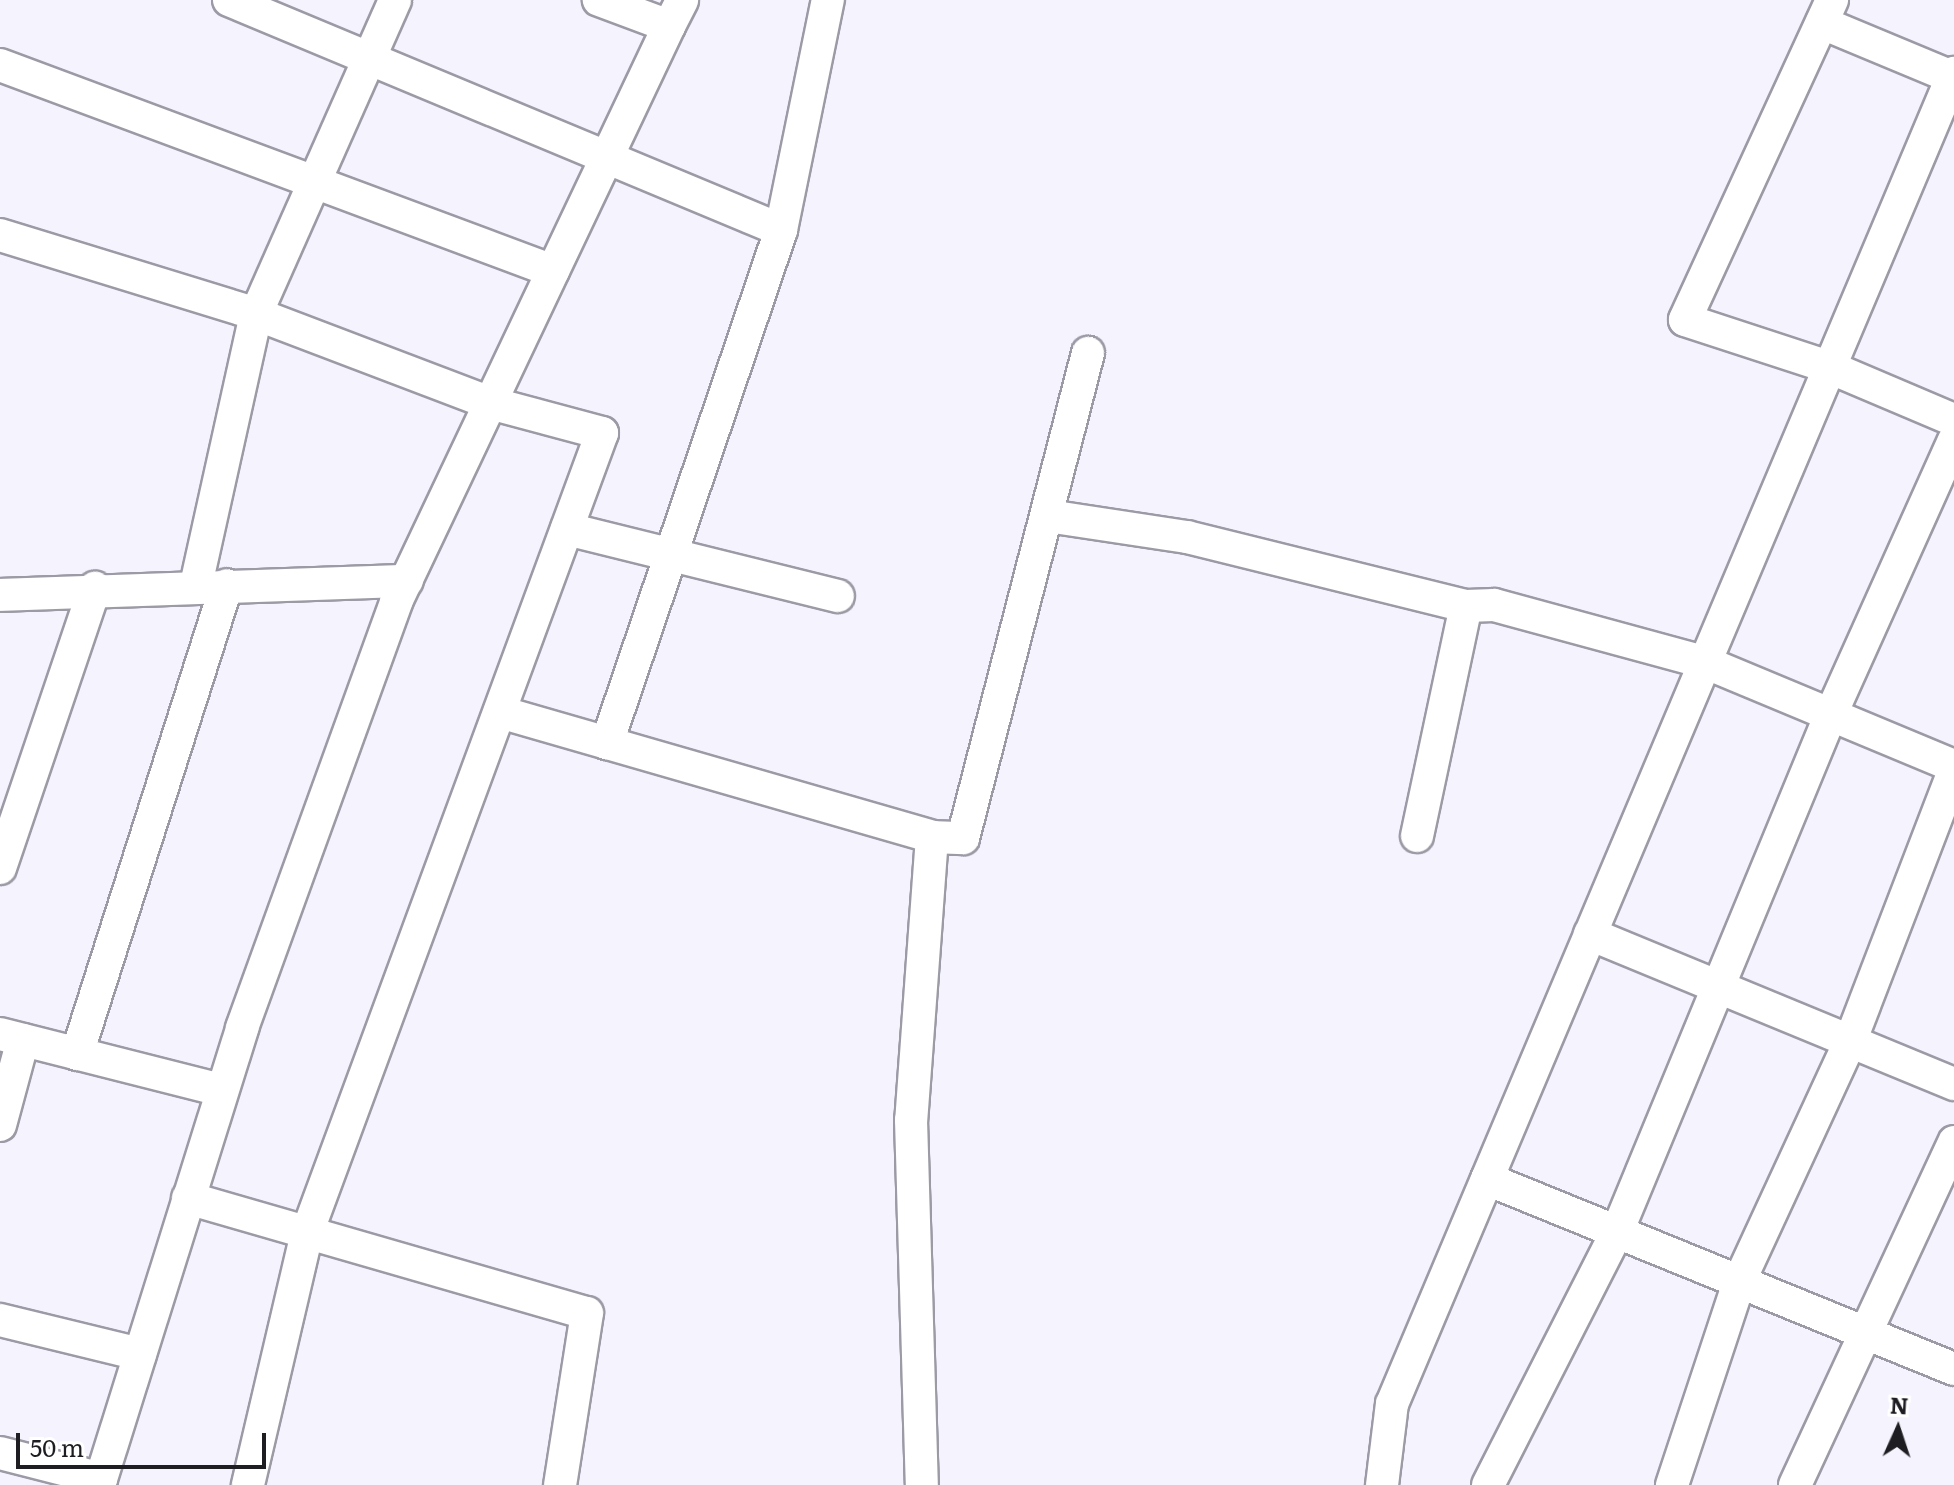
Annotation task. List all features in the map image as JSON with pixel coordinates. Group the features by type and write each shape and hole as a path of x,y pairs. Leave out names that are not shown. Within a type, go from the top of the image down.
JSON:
{"street":[{"path":"229,0 372,54 781,230"},
{"path":"77,1054 211,585 256,314 395,0"},
{"path":"0,1453 100,1482 222,1090 407,581 675,13 599,0"},
{"path":"607,743 781,230 828,0"},
{"path":"1382,1485 1392,1404 1704,662 1829,367 1953,76 1827,11 1685,320 1829,367 1954,420"},
{"path":"0,65 313,185 553,271"},
{"path":"0,235 256,314 490,403 602,433 307,1233 248,1485"},
{"path":"500,712 932,837 963,838 1088,353"},
{"path":"1488,1485 1617,1232 1831,714 1954,440"},
{"path":"1048,516 1187,537 1466,606 1494,605 1704,662 1954,768 1850,1042 1739,1282 1672,1485"},
{"path":"567,529 671,552 838,596"},
{"path":"0,595 95,588 407,581"},
{"path":"0,868 95,588"},
{"path":"1417,836 1466,606"},
{"path":"922,1485 911,1120 932,837"},
{"path":"1590,934 1954,1084"},
{"path":"0,1125 12,1037 222,1090"},
{"path":"1795,1485 1862,1332 1954,1142"},
{"path":"1487,1179 1954,1369"},
{"path":"188,1198 587,1313 560,1485"},
{"path":"0,1320 140,1354"}]}
